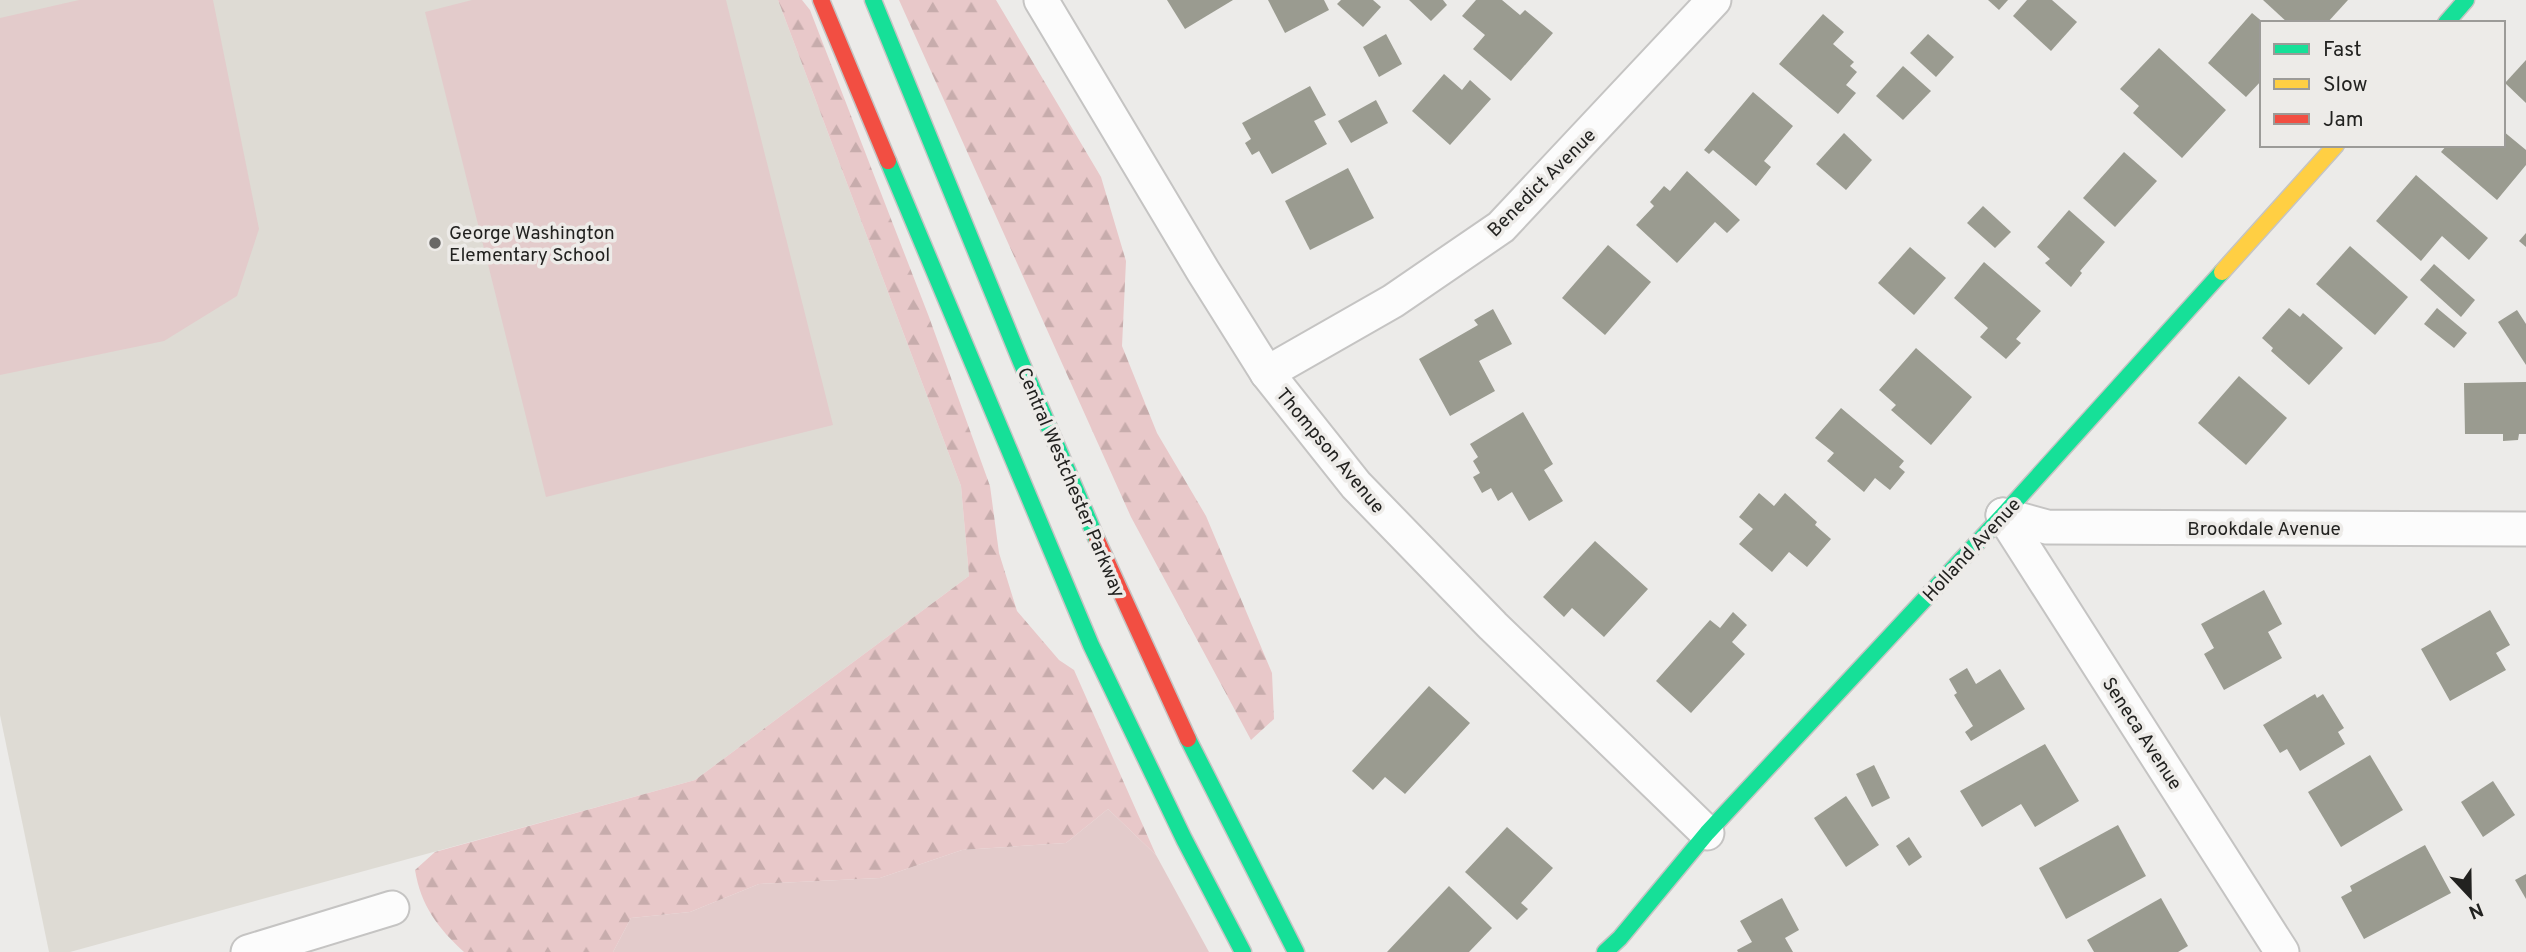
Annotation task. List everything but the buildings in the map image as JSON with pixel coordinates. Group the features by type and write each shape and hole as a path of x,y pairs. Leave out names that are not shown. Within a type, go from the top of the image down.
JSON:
{"main road":[{"path":"821,0 1091,645 1184,839 1243,952"},
{"name":"Central Westchester Parkway","path":"873,0 1112,580 1190,746 1255,877 1296,952"},
{"path":"2448,21 2466,0"},
{"name":"Holland Avenue","path":"1618,947 1707,833 2003,515 2334,147"}],"street":[{"name":"Thompson Avenue","path":"1041,0 1267,373 1356,485 1493,626 1707,833"},
{"name":"Benedict Avenue","path":"1267,373 1393,301 1501,227 1714,0"},
{"name":"Brookdale Avenue","path":"2003,515 2047,527 2526,529"},
{"name":"Seneca Avenue","path":"2003,515 2282,952"},
{"path":"248,952 392,908"}],"shaded area":[{"name":"George Washington Elementary School","path":"0,0 778,0 961,486 969,576 695,780 70,952 49,952 0,715"},
{"path":"79,0 213,0 259,229 237,296 164,341 0,375 0,18"},
{"path":"472,0 726,0 833,425 546,497 425,12"},
{"path":"1108,809 1156,855 1209,952 613,952 631,918 690,912 759,884 880,878 962,850 1066,843"}],"green space":[{"path":"778,0 802,0 810,10 929,317 990,486 999,553 1017,611 1059,660 1074,670 1156,855 1108,809 1066,843 962,850 880,878 759,884 690,912 631,918 613,952 464,952 432,916 418,883 415,870 435,852 695,780 969,576 961,486"},
{"path":"899,0 996,0 1101,177 1126,261 1122,346 1157,433 1206,516 1272,673 1274,719 1251,740 1131,517"}],"traffic: fast":[{"path":"873,0 1097,540"},
{"path":"2448,21 2466,0"},
{"path":"888,161 1091,645 1184,839 1243,952"},
{"path":"1605,952 1620,938 1707,833 2003,515 2222,272"},
{"path":"1188,739 1296,952"}],"traffic: slow":[{"path":"2222,272 2334,147"}],"traffic: jam":[{"path":"821,0 888,161"},
{"path":"1097,540 1188,739"}],"place":[{"name":"George Washington Elementary School","path":"435,243"}]}
